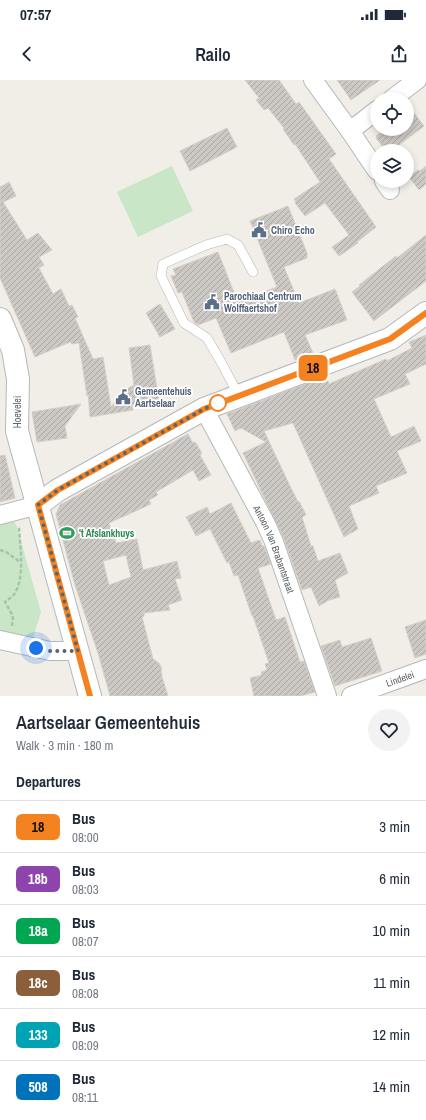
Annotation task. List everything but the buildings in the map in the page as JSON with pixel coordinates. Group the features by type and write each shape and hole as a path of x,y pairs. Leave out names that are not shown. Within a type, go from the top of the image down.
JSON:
{"street":[{"path":"313,80 370,161"},
{"path":"401,92 417,80"},
{"path":"350,131 370,115"},
{"path":"0,515 38,505 58,490 204,409 390,339 426,313"},
{"name":"Hoevelei","path":"0,319 13,350 18,379 17,431 90,696"},
{"name":"Antoon Van Brabantstraat","path":"204,409 251,495 274,542 327,696"},
{"path":"4,641 50,651 78,651"},
{"name":"Lindelei","path":"351,696 426,669"}],"lane":[{"path":"239,396 207,338 184,323 161,276 164,264 206,245 227,239 238,245 253,272"}],"path":[{"path":"0,602 5,602 14,594 20,581 21,562 19,526"},
{"path":"0,550 6,552 21,562"},
{"path":"4,641 12,625 13,616 5,602"}],"green space":[{"path":"172,166 193,211 138,237 117,192"},
{"path":"12,520 16,524 41,612 33,638 0,631 0,523"}],"bus line":[{"name":"18","path":"90,696 38,505 58,490 204,409 390,339 426,313"}],"place":[{"name":"Chiro Echo","path":"259,230"},
{"name":"Parochiaal Centrum Wolffaertshof","path":"212,302"},
{"name":"Gemeentehuis Aartselaar","path":"123,397"},
{"name":"'t Afslankhuys","path":"67,533"}],"route":[{"path":"36,648 50,651 78,651 38,505 58,490 204,409 218,403"}]}
